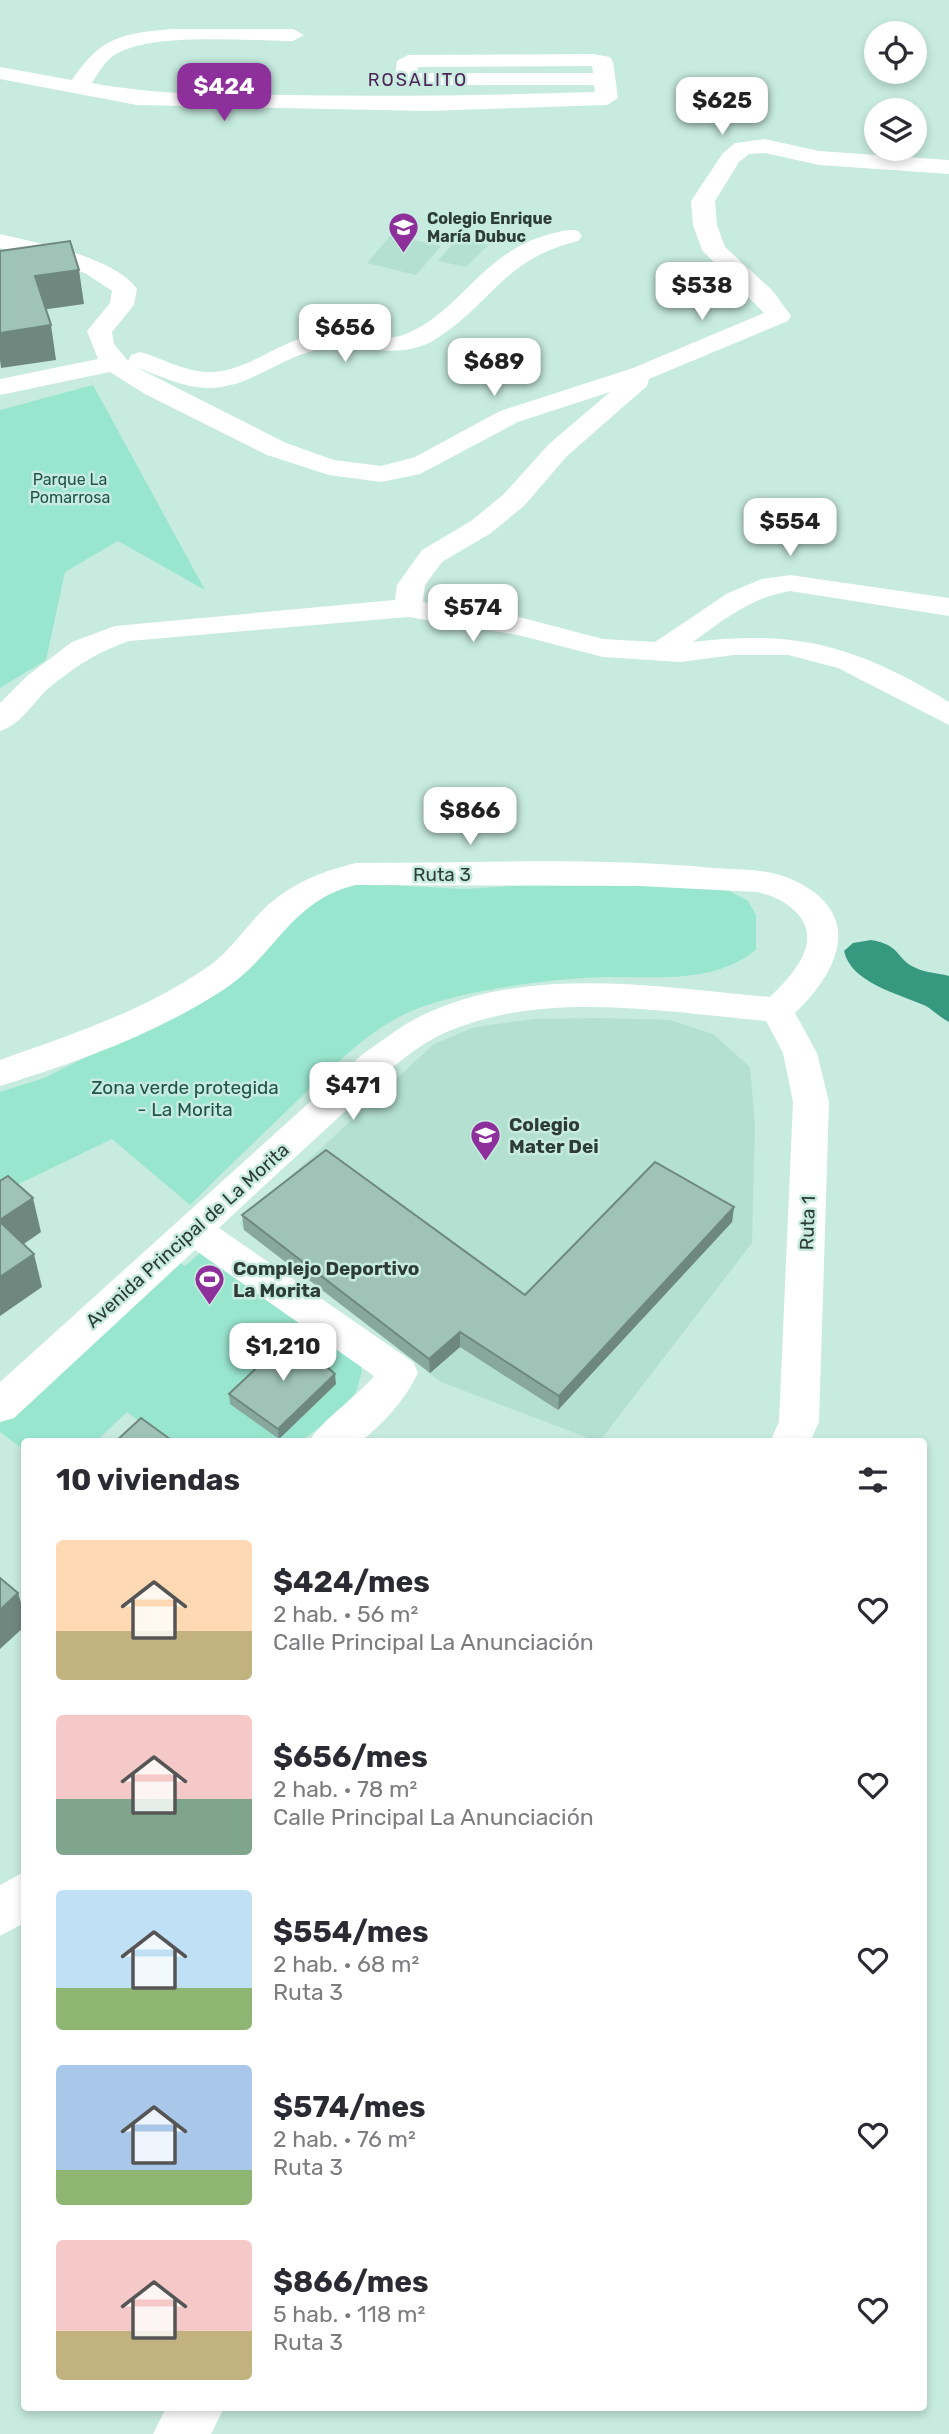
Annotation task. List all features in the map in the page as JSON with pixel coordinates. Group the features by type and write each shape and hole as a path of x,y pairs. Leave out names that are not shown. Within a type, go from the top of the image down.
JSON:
{"street":[{"path":"78,87 106,51 125,42 160,38 293,35"},
{"path":"0,73 149,98 428,104 607,98 602,62 593,60 408,61 406,79 383,80"},
{"path":"78,87 174,78"},
{"path":"0,241 94,268 125,289 122,304 99,331 108,354 151,387 232,429 325,465 383,474 417,467 491,425 643,373 779,316 764,296 714,250 705,225 703,201 731,158 743,148 765,146 819,158 949,167"},
{"path":"0,387 108,354 186,376 211,380 252,370 306,344 339,340 388,347 412,341 427,333 522,252 570,236"},
{"path":"408,608 411,585 432,556 481,527 514,500 558,450 635,384 643,373"},
{"path":"661,652 742,596 770,584 790,583 949,607"},
{"path":"0,721 37,683 82,648 125,632 169,626 408,608 519,626 603,648 680,653 734,646 788,646 848,661 903,687 949,715"},
{"name":"Ruta 3","path":"0,1073 72,1048 153,1011 216,978 233,964 277,914 313,888 331,879 356,874 678,875 776,885 804,899 825,925 825,943 819,961 802,988 777,1010"},
{"name":"Avenida Principal de La Morita","path":"0,1406 375,1063 436,1022 505,1000 582,995 777,1010"},
{"name":"Ruta 1","path":"777,1010 800,1053 811,1102 799,1422 792,1438"},
{"path":"194,1230 399,1373 356,1422 335,1438"},
{"path":"0,1914 21,1896"},
{"path":"178,2434 196,2411"}],"shaded area":[{"name":"Colegio Enrique María Dubuc","path":"391,235 441,246 416,275 367,263"},
{"path":"457,239 488,245 466,267 438,261"},
{"path":"871,940 888,945 904,961 916,968 949,976 949,1022 926,1006 877,986 856,971 848,962 844,951 853,943"},
{"path":"535,1019 670,1020 713,1034 750,1067 755,1126 752,1243 602,1438 588,1438 441,1382 244,1230 240,1223 434,1044 475,1027"}],"green space":[{"name":"Parque La Pomarrosa","path":"93,385 205,590 118,541 65,572 46,660 0,688 0,410"},
{"name":"Zona verde protegida - La Morita","path":"377,882 464,889 546,884 722,887 748,901 756,915 756,950 721,969 702,974 581,978 532,983 481,991 414,1010 381,1028 351,1050 190,1205 112,1139 0,1193 0,1092 44,1078 111,1045 331,888"},
{"name":"Complejo Deportivo La Morita","path":"201,1252 359,1360 362,1371 356,1392 336,1416 305,1438 162,1438 127,1412 99,1438 21,1438 21,1448 0,1432 0,1406 167,1254 185,1266"}],"building":[{"path":"70,241 79,270 35,276 51,325 0,333 0,251"},
{"path":"326,1150 525,1295 655,1162 734,1207 559,1396 460,1332 429,1359 242,1215"},
{"path":"8,1176 33,1198 0,1220 0,1181"},
{"path":"0,1222 34,1254 0,1277"},
{"path":"291,1335 335,1374 278,1429 229,1394"},
{"path":"141,1418 169,1438 119,1438"},
{"path":"0,1578 18,1593 0,1610"}],"place":[{"name":"Colegio Enrique María Dubuc","path":"404,254"},
{"name":"Colegio Mater Dei","path":"486,1162"},
{"name":"Complejo Deportivo La Morita","path":"210,1306"}],"district":[{"name":"ROSALITO","path":"418,80"}]}
